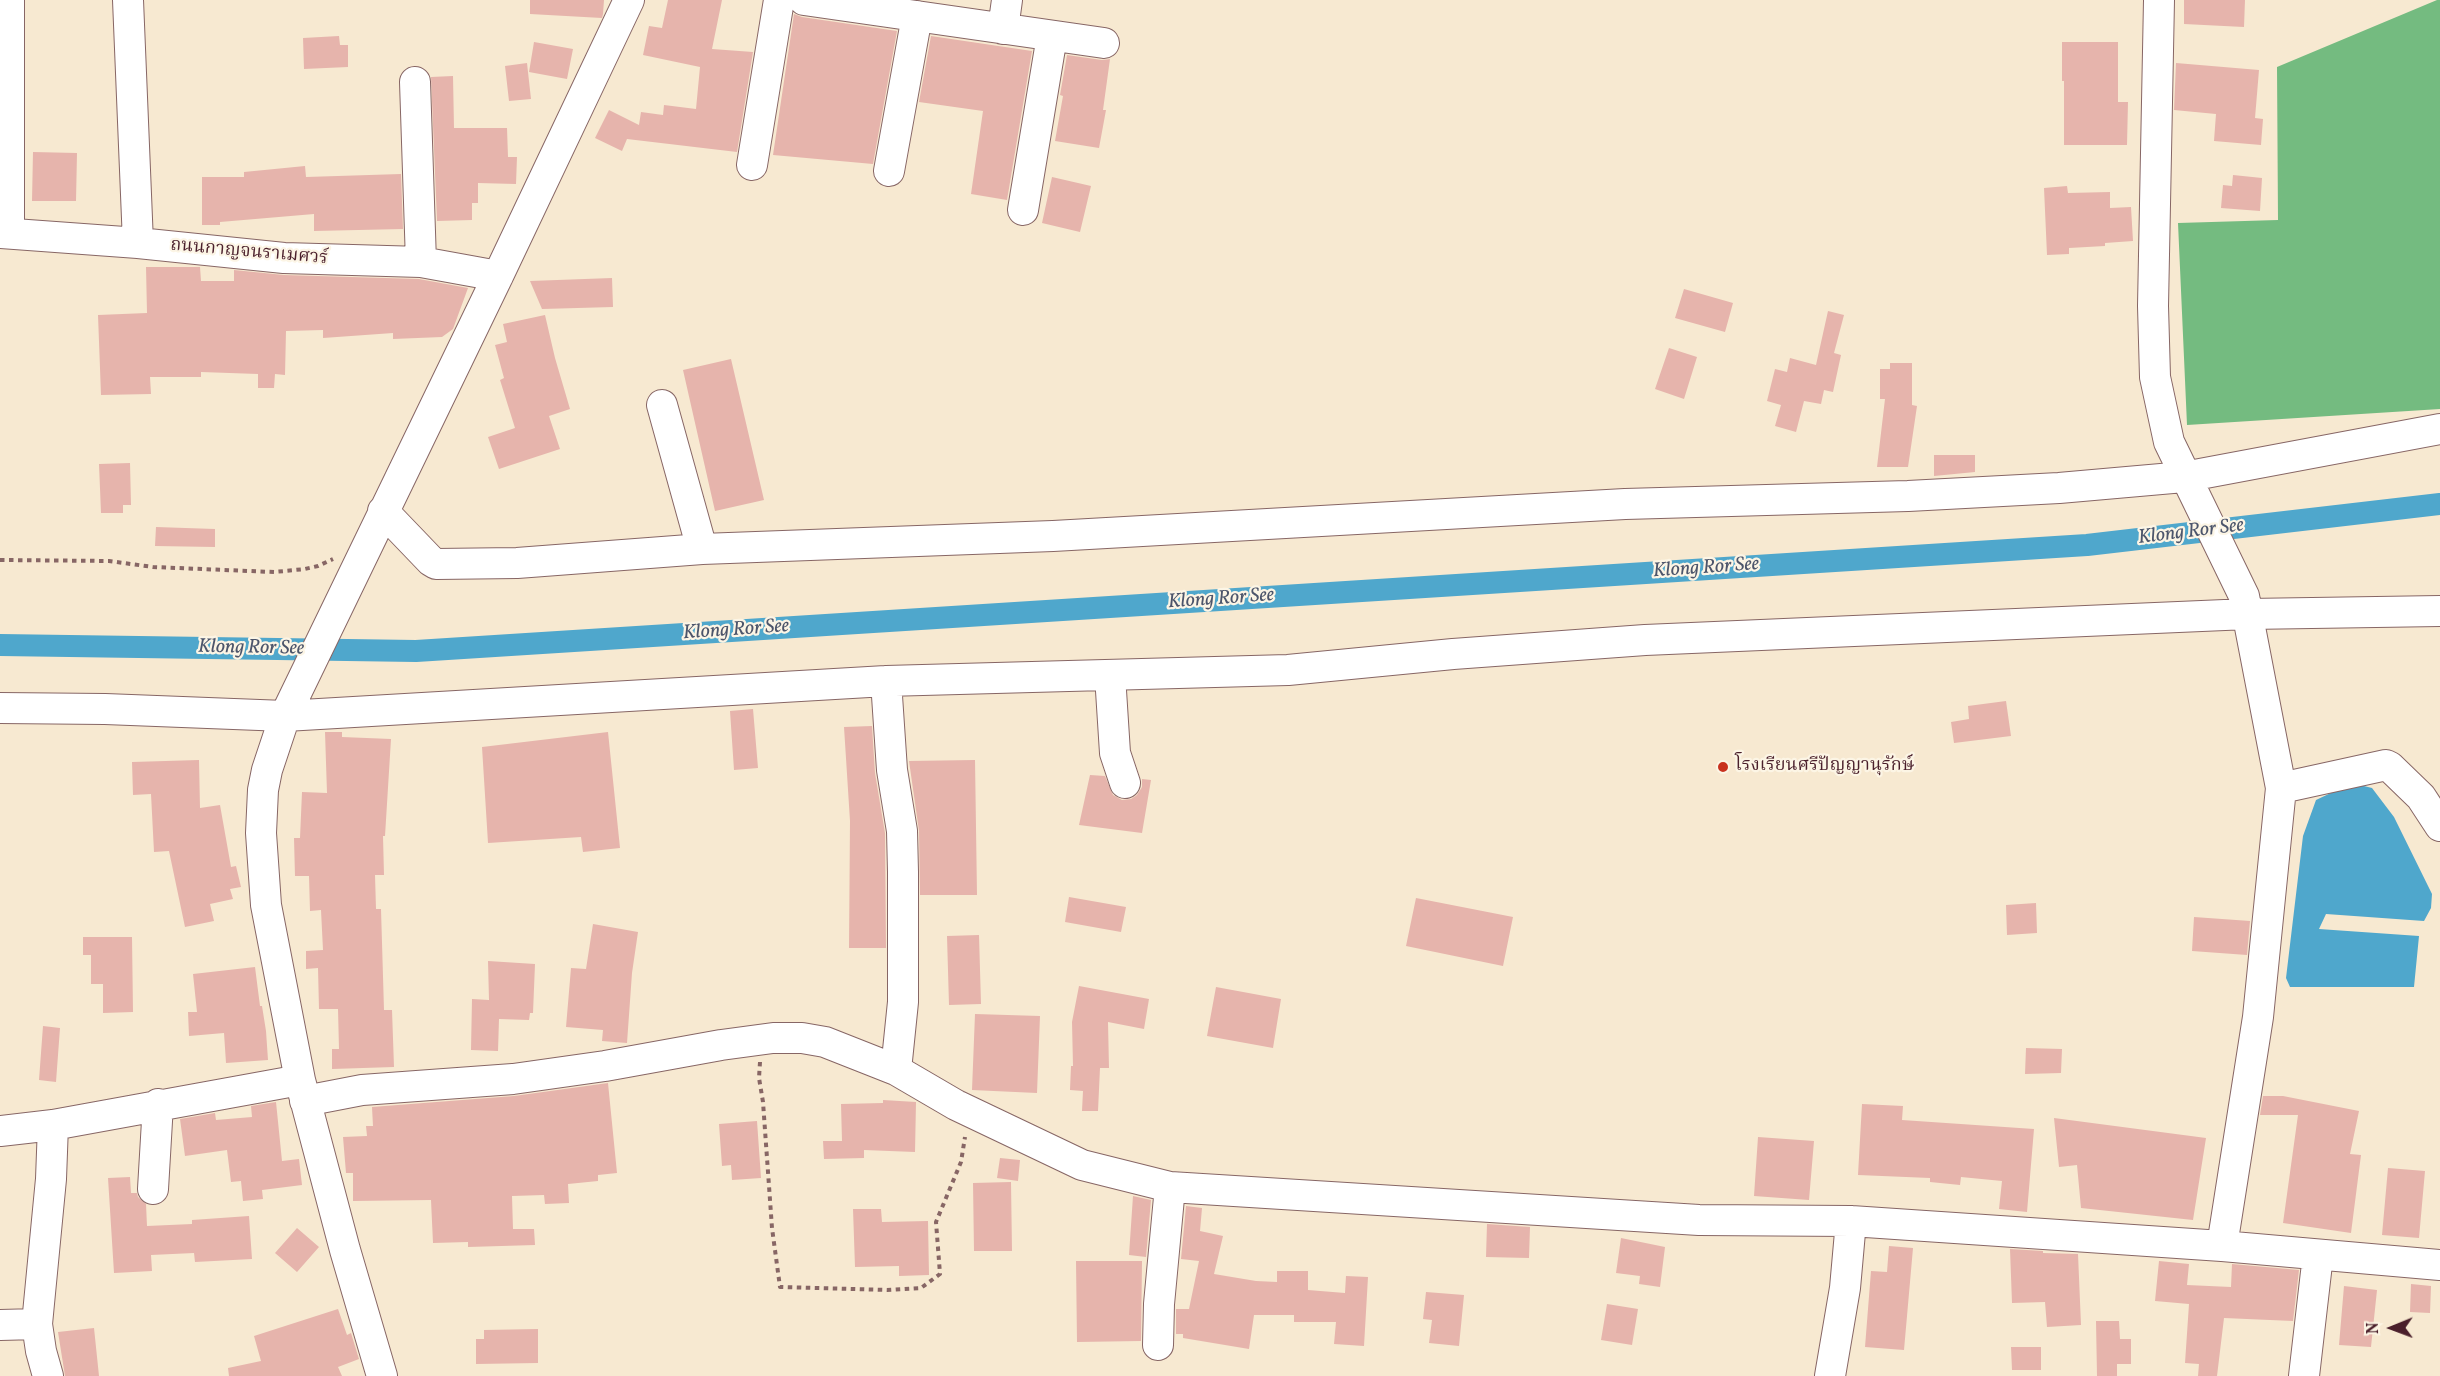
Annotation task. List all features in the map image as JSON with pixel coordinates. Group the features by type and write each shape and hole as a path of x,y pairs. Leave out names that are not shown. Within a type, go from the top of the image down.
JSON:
{"street":[{"path":"4,233 9,0"},
{"path":"128,0 138,243"},
{"path":"382,1376 302,1091 266,905 261,844 261,814 265,780 291,703 343,568 383,512 629,0"},
{"path":"752,165 778,0"},
{"path":"804,0 863,4 916,16 1104,43"},
{"path":"1003,29 1007,0"},
{"path":"2159,0 2153,306 2155,377 2169,442 2246,605 2281,788 2258,1017 2222,1246"},
{"path":"889,171 916,16"},
{"path":"1023,210 1052,36"},
{"path":"415,82 421,262"},
{"name":"ถนนกาญจนราเมศวร์","path":"4,233 138,243 284,258 421,262 498,276"},
{"path":"662,405 702,549"},
{"path":"383,512 431,561 441,565 540,561 702,549 1053,536 1625,504 1954,493 2187,482 2440,429"},
{"path":"0,708 105,709 886,681 1288,670 1453,654 1645,640 2246,605 2440,611"},
{"path":"1110,675 1115,753 1125,783"},
{"path":"886,681 892,770 902,831 903,1002 896,1070"},
{"path":"2281,788 2386,765 2421,797 2440,826"},
{"path":"0,1131 53,1125 158,1104 302,1091 362,1090 513,1079 605,1066 721,1044 788,1037 825,1042 896,1070 966,1109 1082,1165 1170,1186 1700,1220 1851,1221 2222,1246 2440,1265"},
{"path":"153,1189 158,1104"},
{"path":"48,1376 37,1324 51,1179 53,1125"},
{"path":"1158,1345 1159,1304 1170,1186"},
{"path":"1830,1376 1845,1288 1851,1221"},
{"path":"2304,1376 2318,1255"},
{"path":"0,1325 37,1324"}],"path":[{"path":"0,560 109,561 153,567 274,572 318,566 343,568"},
{"path":"759,1040 762,1048 759,1078 763,1102 772,1228 780,1287 886,1290 921,1288 939,1274 936,1222 961,1162 966,1135 966,1109"}],"green space":[{"path":"2440,0 2440,409 2187,425 2178,223 2278,220 2277,67"}],"water":[{"path":"2352,783 2372,788 2394,817 2432,894 2431,908 2424,921 2326,914 2319,929 2419,936 2414,987 2290,987 2286,978 2303,836 2316,800"}],"building":[{"path":"530,0 604,0 603,14 602,18 530,14"},
{"path":"668,0 722,0 712,49 753,52 737,152 627,139 622,151 595,138 609,110 639,125 641,112 663,115 664,105 696,109 700,67 643,55 649,26 662,28"},
{"path":"2184,0 2245,0 2244,27 2184,24"},
{"path":"794,14 897,31 873,164 773,155"},
{"path":"339,36 340,45 348,45 348,67 304,69 303,38"},
{"path":"931,36 1032,51 1007,200 971,194 983,111 919,102"},
{"path":"534,42 573,49 567,79 529,72"},
{"path":"2062,42 2118,42 2118,102 2128,102 2127,145 2064,145"},
{"path":"1067,55 1110,59 1103,110 1106,110 1099,148 1055,141"},
{"path":"527,63 531,99 509,101 505,66"},
{"path":"2176,63 2259,70 2255,118 2263,119 2261,145 2214,141 2216,114 2174,110"},
{"path":"453,76 454,128 507,128 508,157 517,157 516,184 478,183 478,203 472,203 472,220 437,221 431,77"},
{"path":"33,152 77,153 76,201 32,201"},
{"path":"305,166 306,177 401,174 403,229 314,231 314,214 202,225 202,177 244,177 244,172"},
{"path":"2233,175 2262,178 2260,211 2221,208 2223,185 2232,186"},
{"path":"1052,177 1091,186 1080,232 1042,223"},
{"path":"2067,186 2068,193 2110,192 2110,208 2131,207 2133,241 2105,243 2105,246 2069,248 2069,254 2047,255 2044,188"},
{"path":"146,267 200,267 201,281 234,281 234,270 284,275 419,279 468,288 453,329 442,337 393,339 393,333 323,338 323,330 286,331 285,375 275,374 274,388 258,388 258,374 201,372 201,377 150,377 151,394 101,395 98,315 147,313"},
{"path":"612,278 613,307 542,309 530,281"},
{"path":"1684,289 1733,303 1725,332 1675,318"},
{"path":"1828,311 1844,315 1834,353 1841,355 1833,392 1824,390 1821,404 1804,401 1796,432 1775,426 1781,405 1767,401 1775,369 1787,372 1790,358 1816,365"},
{"path":"545,315 570,409 549,416 560,449 499,469 488,437 515,428 500,380 504,378 495,345 507,342 503,324"},
{"path":"1669,348 1697,357 1684,399 1655,389"},
{"path":"731,359 764,500 715,511 683,370"},
{"path":"1890,363 1912,363 1912,405 1917,406 1908,467 1877,467 1885,399 1880,399 1880,369 1890,369"},
{"path":"1934,455 1975,455 1975,472 1934,476"},
{"path":"130,463 131,505 123,505 123,513 101,513 99,464"},
{"path":"156,527 215,529 215,547 155,546"},
{"path":"2006,701 2011,736 1954,743 1951,722 1969,719 1968,706"},
{"path":"753,709 758,768 734,770 730,711"},
{"path":"872,726 875,773 885,833 886,948 849,948 850,821 844,727"},
{"path":"325,732 342,732 342,737 391,739 385,836 383,836 384,875 375,875 376,909 381,909 384,1010 392,1010 394,1067 332,1069 332,1049 339,1049 338,1009 319,1009 318,968 306,969 306,951 323,950 321,910 310,911 309,876 295,876 294,838 300,838 302,792 327,793"},
{"path":"608,732 620,848 583,852 581,837 488,843 482,747"},
{"path":"199,760 200,808 220,805 231,867 236,866 241,887 230,889 233,899 210,904 214,921 185,927 169,851 154,852 151,794 133,795 132,762"},
{"path":"975,760 977,895 920,895 919,831 909,761"},
{"path":"1090,775 1105,776 1113,795 1122,800 1131,799 1137,795 1142,787 1142,779 1151,780 1142,833 1079,825"},
{"path":"1069,897 1126,907 1121,932 1065,922"},
{"path":"1416,898 1513,917 1503,966 1406,946"},
{"path":"2036,903 2037,933 2007,935 2006,905"},
{"path":"2194,917 2250,921 2247,955 2192,951"},
{"path":"593,924 638,932 632,973 627,1043 602,1041 603,1030 566,1027 571,968 586,969"},
{"path":"979,935 981,1004 949,1005 947,936"},
{"path":"83,937 132,937 133,1012 103,1013 103,984 91,984 91,955 83,955"},
{"path":"488,961 535,964 533,1013 530,1013 529,1020 499,1019 498,1051 471,1050 472,999 489,1000"},
{"path":"255,967 266,1031 268,1060 226,1063 224,1033 189,1036 188,1012 197,1012 193,974"},
{"path":"1079,986 1149,999 1144,1029 1108,1022 1109,1068 1100,1068 1098,1111 1082,1111 1083,1091 1070,1090 1071,1066 1073,1066 1072,1022"},
{"path":"1216,987 1281,999 1273,1048 1207,1036"},
{"path":"975,1014 1040,1016 1037,1093 972,1090"},
{"path":"43,1026 60,1028 56,1082 39,1080"},
{"path":"2026,1048 2062,1049 2061,1073 2025,1074"},
{"path":"608,1083 617,1173 598,1175 598,1181 568,1184 569,1203 545,1204 544,1195 512,1196 513,1229 534,1229 535,1245 468,1247 468,1242 433,1243 431,1200 353,1201 353,1173 346,1173 343,1137 367,1136 366,1126 373,1126 372,1107 514,1096"},
{"path":"2263,1096 2283,1096 2359,1111 2350,1154 2361,1155 2351,1233 2283,1223 2298,1115 2260,1115"},
{"path":"883,1100 916,1102 915,1152 864,1150 864,1158 824,1159 823,1141 842,1141 841,1104 883,1103"},
{"path":"276,1102 282,1161 299,1159 302,1185 262,1190 263,1199 243,1201 241,1181 231,1182 227,1150 185,1156 180,1119 215,1113 216,1120 252,1117 251,1106"},
{"path":"1862,1104 1903,1106 1902,1120 2034,1129 2027,1212 1999,1209 2002,1181 1961,1177 1960,1185 1930,1182 1930,1178 1858,1175"},
{"path":"2054,1118 2206,1138 2193,1220 2081,1208 2077,1165 2059,1167"},
{"path":"757,1121 761,1178 732,1180 731,1165 722,1166 719,1124"},
{"path":"1758,1137 1814,1141 1809,1200 1754,1196"},
{"path":"1000,1158 1020,1160 1018,1181 997,1178"},
{"path":"2388,1168 2425,1171 2419,1238 2382,1235"},
{"path":"130,1177 131,1193 137,1193 146,1204 147,1226 192,1224 192,1220 249,1216 252,1259 195,1262 194,1253 151,1255 152,1271 114,1273 108,1178"},
{"path":"1011,1182 1012,1251 974,1251 973,1183"},
{"path":"1133,1196 1151,1200 1146,1257 1129,1255"},
{"path":"1186,1206 1202,1208 1200,1231 1223,1236 1214,1274 1277,1282 1277,1271 1308,1271 1308,1290 1345,1293 1346,1276 1368,1277 1364,1346 1334,1344 1336,1322 1294,1322 1294,1315 1254,1315 1249,1349 1183,1338 1183,1334 1176,1334 1176,1309 1189,1309 1199,1261 1181,1259"},
{"path":"853,1209 881,1209 882,1222 928,1221 929,1275 899,1276 899,1266 855,1267"},
{"path":"1487,1224 1530,1227 1529,1258 1486,1257"},
{"path":"297,1228 319,1247 297,1272 275,1253"},
{"path":"1621,1238 1665,1247 1660,1287 1639,1284 1640,1276 1616,1273"},
{"path":"1889,1246 1913,1248 1904,1350 1865,1347 1871,1271 1887,1272"},
{"path":"2010,1249 2078,1254 2081,1325 2047,1327 2045,1302 2012,1303"},
{"path":"1076,1261 1142,1261 1141,1341 1077,1342"},
{"path":"2159,1261 2189,1264 2187,1285 2231,1287 2232,1264 2299,1270 2293,1321 2224,1318 2217,1376 2198,1376 2199,1364 2185,1363 2189,1304 2155,1301"},
{"path":"2411,1284 2431,1286 2430,1313 2410,1312"},
{"path":"2344,1286 2377,1290 2371,1347 2339,1345"},
{"path":"1426,1292 1464,1295 1459,1346 1429,1343 1432,1320 1423,1319"},
{"path":"1607,1304 1638,1309 1632,1345 1601,1340"},
{"path":"338,1309 347,1335 351,1333 359,1359 338,1367 342,1376 229,1376 228,1368 261,1361 254,1336"},
{"path":"2096,1321 2119,1321 2120,1339 2131,1339 2131,1364 2117,1364 2117,1376 2097,1376"},
{"path":"94,1328 99,1376 65,1376 58,1332"},
{"path":"538,1329 538,1363 476,1364 476,1339 484,1339 484,1330"},
{"path":"2011,1347 2041,1347 2041,1370 2012,1370"}],"waterway":[{"name":"Klong Ror See","path":"0,645 416,651 2087,545 2440,504"}],"place":[{"name":"โรงเรียนศรีปัญญานุรักษ์","path":"1723,767"}]}
